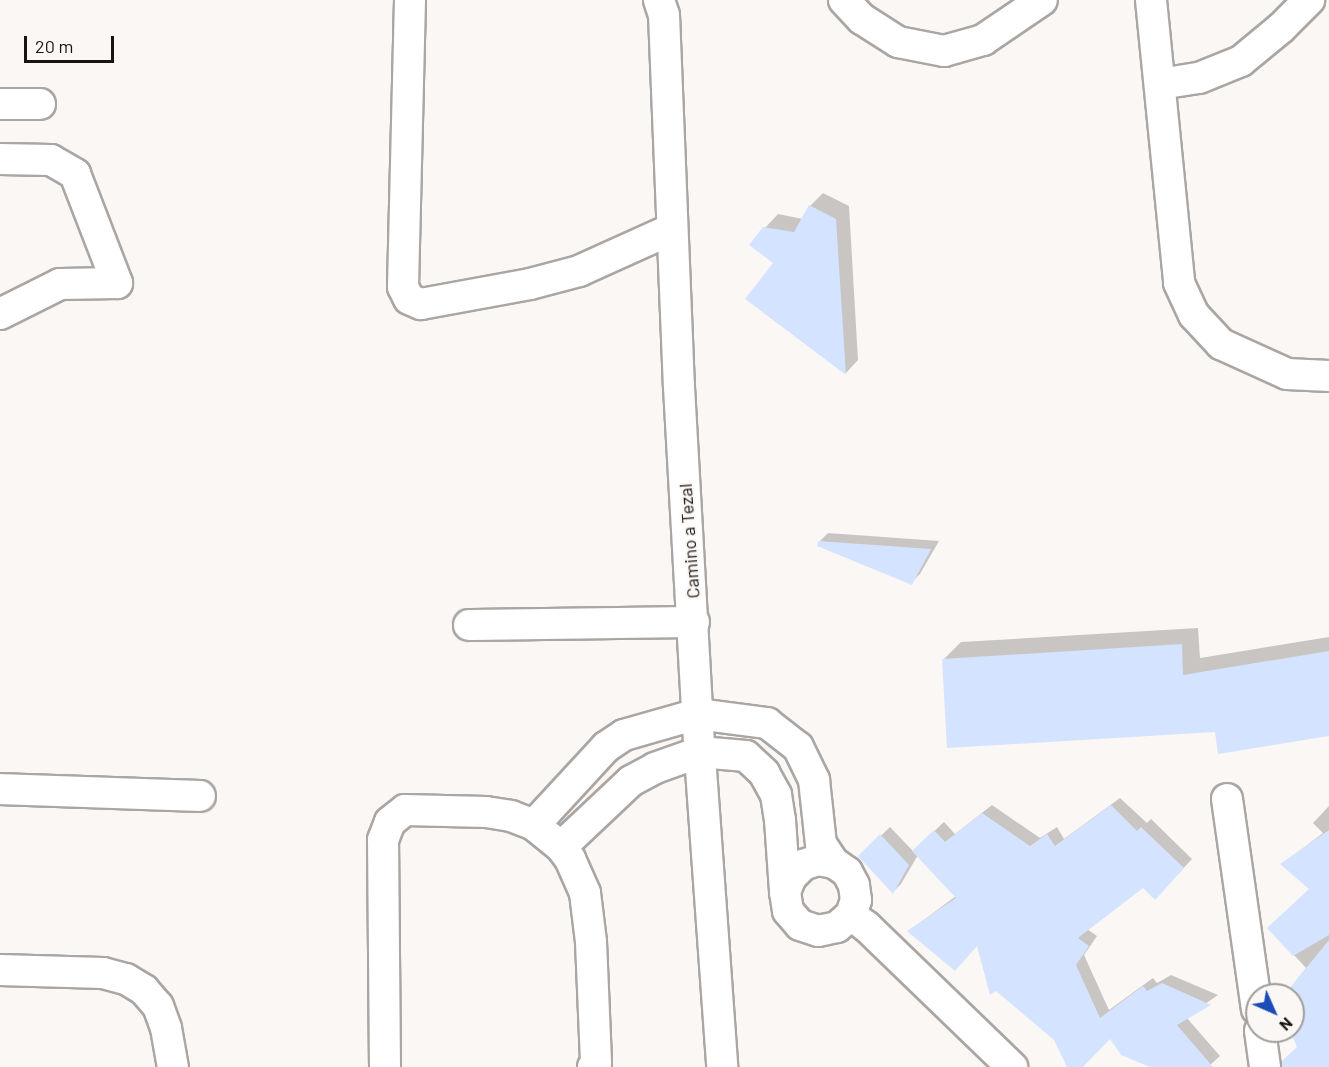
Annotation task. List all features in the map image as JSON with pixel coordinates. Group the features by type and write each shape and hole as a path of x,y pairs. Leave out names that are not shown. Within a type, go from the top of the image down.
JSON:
{"street":[{"path":"410,0 403,286 409,299 421,304 530,284 579,271 672,229"},
{"path":"844,0 862,19 898,42 944,51 983,40 1042,0"},
{"path":"1151,0 1179,283 1194,315 1221,344 1287,374 1329,376"},
{"path":"1160,84 1198,78 1241,61 1281,28 1309,0"},
{"name":"Camino a Tezal","path":"664,5 672,229 697,714 722,1067"},
{"path":"0,104 40,104"},
{"path":"0,159 51,160 75,174 117,283 60,284 0,314"},
{"path":"469,625 694,622"},
{"path":"534,825 606,747 624,735 697,714 767,723 798,747 814,780 821,844 834,863 847,872 854,885 856,900 851,915 837,927 818,931 800,925 788,911 776,795 764,773 746,756 700,752 655,768 631,781 561,847"},
{"path":"0,789 200,796"},
{"path":"1227,799 1253,983"},
{"path":"385,1067 383,840 390,822 405,810 486,812 511,816 534,825 561,847 570,859 585,893 591,942 596,1063 593,1067"},
{"path":"785,892 791,877 803,866 818,860 834,863"},
{"path":"851,915 867,927 1012,1067"},
{"path":"0,970 103,974 126,979 144,990 158,1006 166,1028 173,1067"},
{"path":"1262,1043 1265,1067"}],"building":[{"path":"809,205 836,219 846,375 745,299 773,263 749,245 763,227 794,232"},
{"path":"818,541 931,549 912,585 817,546"},
{"path":"1182,644 1183,675 1329,651 1329,736 1218,754 1215,732 947,748 942,659"},
{"path":"1111,805 1137,831 1141,827 1184,868 1155,900 1143,888 1078,938 1089,946 1076,965 1100,1018 1143,986 1147,991 1162,983 1211,1005 1177,1025 1213,1067 1150,1067 1121,1055 1110,1039 1083,1067 1067,1067 1054,1040 996,991 990,995 977,946 955,971 907,931 956,898 912,851 934,830 945,842 982,813 1030,846 1047,834 1055,846"},
{"path":"1329,830 1329,935 1293,956 1267,928 1309,889 1280,864"},
{"path":"880,834 909,865 893,894 858,856"},
{"path":"1329,940 1329,1067 1282,1067 1282,1061 1297,1047 1295,1043 1305,1043 1305,983 1294,983"}]}
